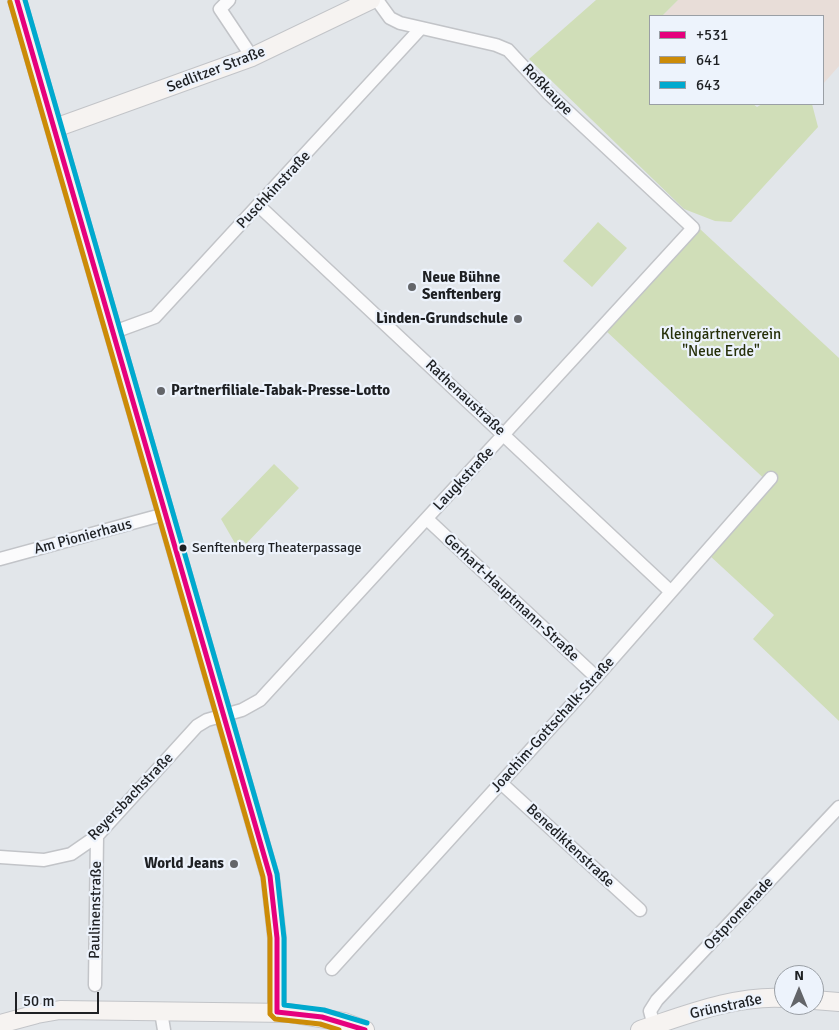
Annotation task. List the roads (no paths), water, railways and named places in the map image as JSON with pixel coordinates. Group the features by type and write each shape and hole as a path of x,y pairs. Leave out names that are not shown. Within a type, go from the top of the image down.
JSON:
{"main road":[{"path":"17,0 270,876 276,938 277,1012"},
{"name":"Sedlitzer Straße","path":"55,128 252,58 371,0"},
{"name":"Grünstraße","path":"647,1028 714,1006 756,999 774,998"},
{"path":"824,1001 839,1002"},
{"path":"0,1024 60,1010 277,1012 322,1017 364,1030"}],"street":[{"name":"Roßkaupe","path":"377,0 394,21 496,45 508,50 548,93 693,228"},
{"path":"224,4 252,58"},
{"name":"Puschkinstraße","path":"114,332 155,317 421,28"},
{"name":"Rathenaustraße","path":"259,206 670,591"},
{"name":"Laugkstraße","path":"223,715 242,710 260,700 693,228"},
{"name":"Joachim-Gottschalk-Straße","path":"332,969 596,677 771,478"},
{"name":"Am Pionierhaus","path":"0,559 165,514"},
{"name":"Gerhart-Hauptmann-Straße","path":"427,519 596,677"},
{"name":"Reyersbachstraße","path":"0,857 44,860 72,854 98,836 197,726 223,715"},
{"name":"Benediktenstraße","path":"501,783 640,910"},
{"name":"Ostpromenade","path":"647,1028 650,1011 657,1000 839,807"},
{"name":"Paulinenstraße","path":"95,985 98,836"},
{"path":"161,1012 164,1030"}],"place":[{"name":"Neue Bühne Senftenberg","path":"412,287"},
{"name":"Linden-Grundschule","path":"518,319"},
{"name":"Partnerfiliale-Tabak-Presse-Lotto","path":"161,391"},
{"name":"Senftenberg Theaterpassage","path":"183,548"},
{"name":"World Jeans","path":"234,864"}],"park label":[{"name":"Kleingärtnerverein \"Neue Erde\"","path":"721,344"}]}
